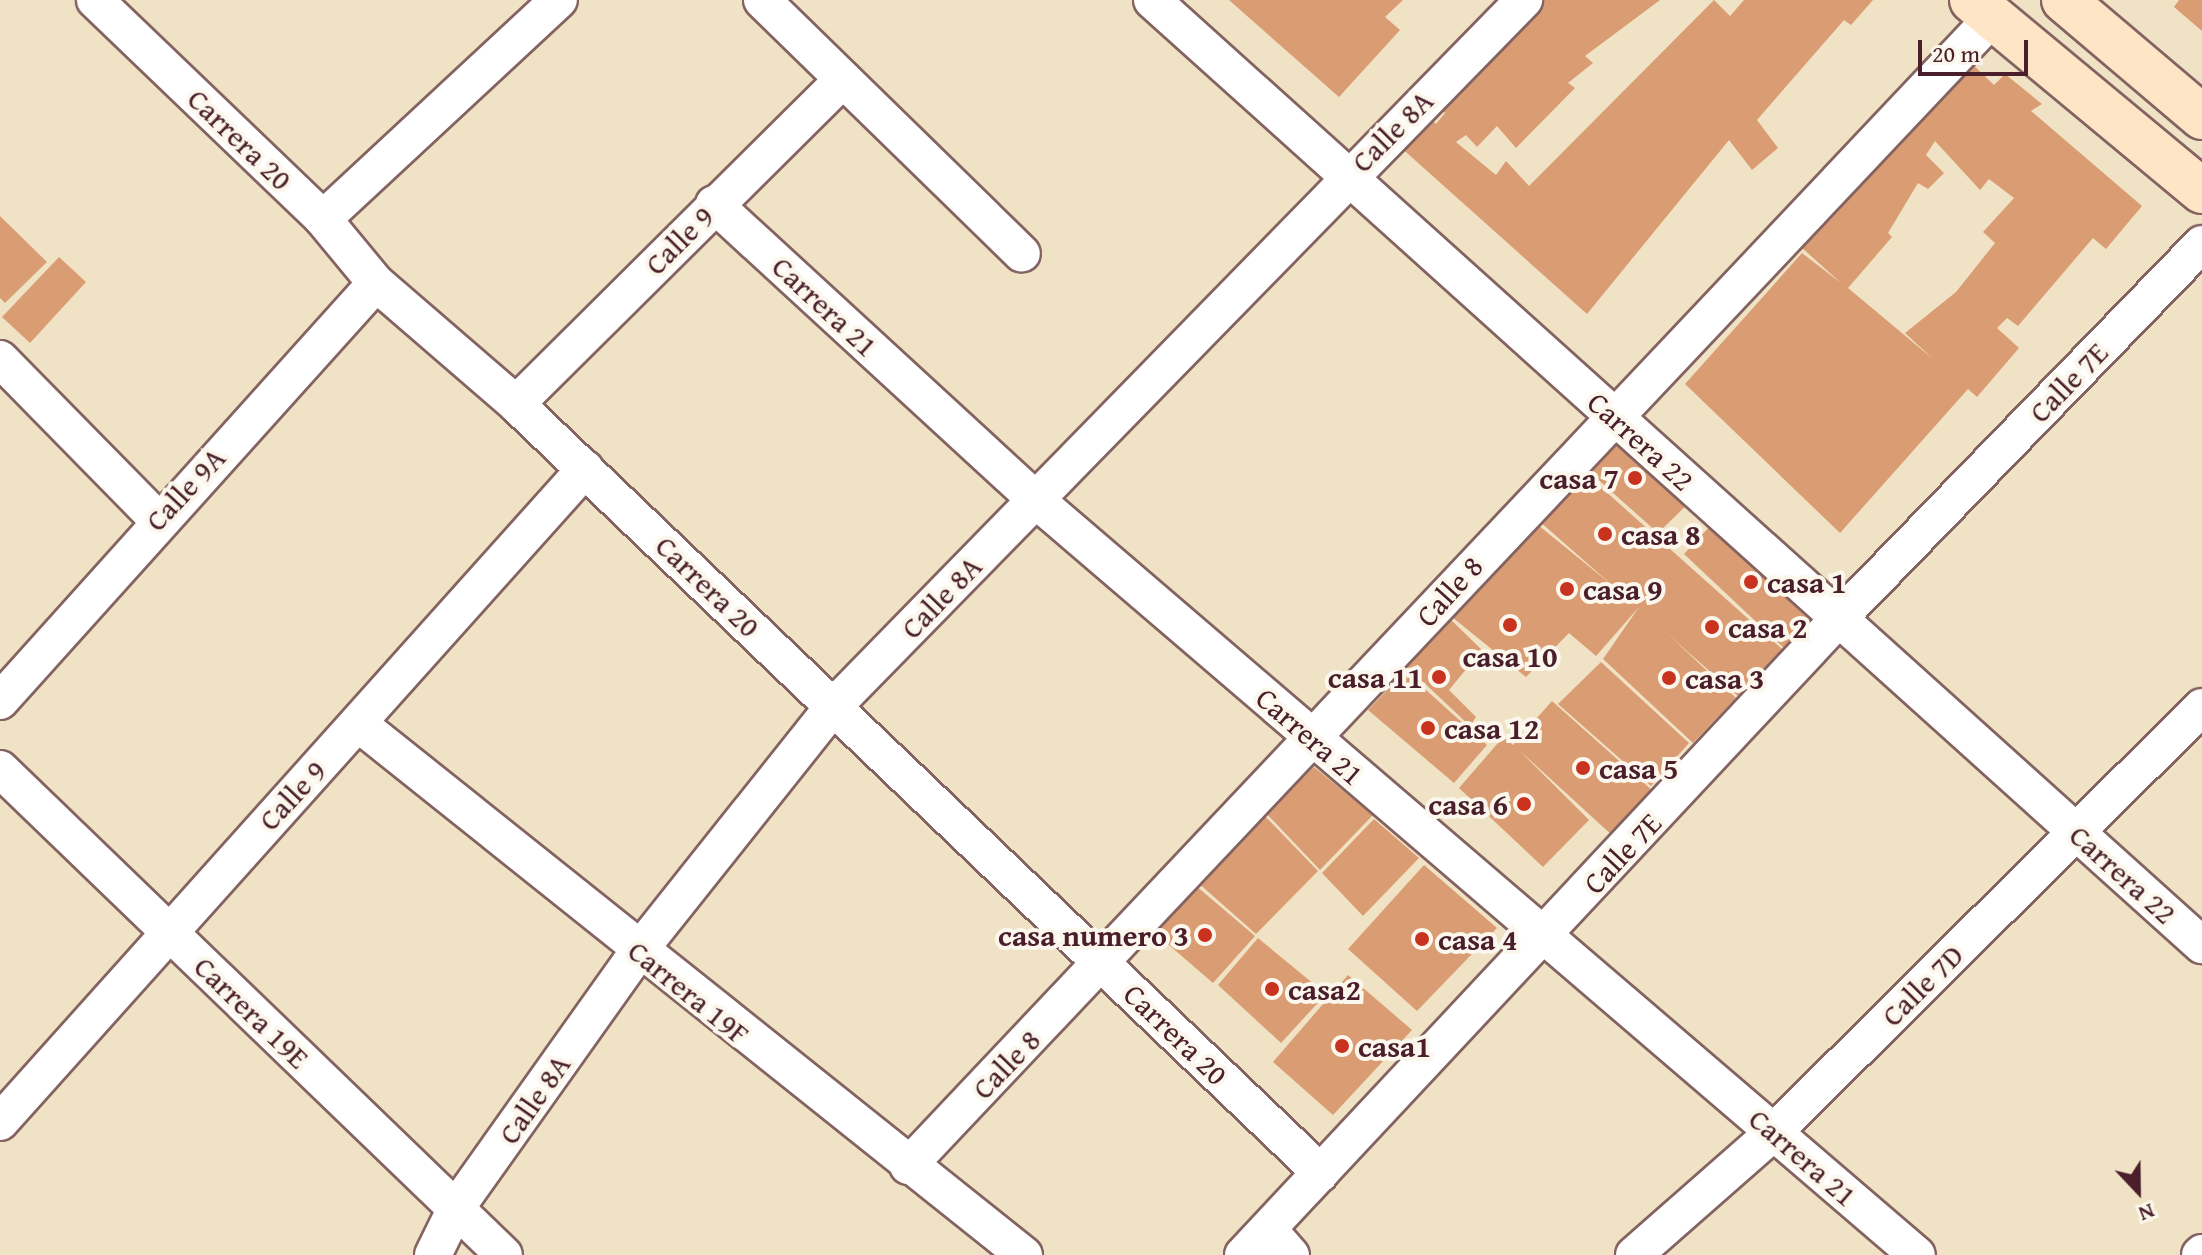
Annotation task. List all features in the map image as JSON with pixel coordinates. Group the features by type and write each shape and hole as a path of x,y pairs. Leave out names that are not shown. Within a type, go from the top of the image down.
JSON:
{"main road":[{"path":"2064,0 2202,117"},
{"path":"1982,9 2202,191"}],"street":[{"name":"Carrera 20","path":"95,0 323,219 376,283 516,404 1321,1173"},
{"path":"323,219 559,0"},
{"path":"762,0 1022,254"},
{"name":"Carrera 22","path":"1152,0 2202,945"},
{"name":"Calle 8A","path":"433,1255 456,1208 638,952 833,707 1347,176 1524,0"},
{"name":"Calle 8","path":"908,1166 1314,740 1982,9"},
{"name":"Calle 9","path":"516,404 843,79"},
{"name":"Carrera 21","path":"714,204 1036,500 1917,1255"},
{"name":"Calle 7E","path":"1267,1246 1321,1173 1546,936 1839,618 2202,244"},
{"name":"Calle 9A","path":"0,701 157,519 376,283"},
{"path":"0,359 157,519"},
{"name":"Calle 9","path":"0,1122 165,929 359,724 585,469"},
{"name":"Calle 7D","path":"1634,1255 1774,1132 2202,707"},
{"name":"Carrera 19F","path":"359,724 638,952 1024,1255"},
{"name":"Carrera 19E","path":"0,769 504,1255"}],"building":[{"path":"1229,0 1403,0 1385,17 1400,30 1339,97"},
{"path":"1540,0 1660,0 1585,56 1593,63 1568,83 1575,88 1516,148 1497,126 1477,147 1466,135 1456,142 1496,175 1506,161 1529,186 1714,0 1730,16 1744,0 1873,0 1851,25 1844,20 1757,120 1778,148 1752,170 1729,140 1587,314 1388,136 1416,103 1436,124 1445,113 1430,97"},
{"path":"2179,0 2202,0 2202,31 2174,7"},
{"path":"1963,55 1994,85 2005,74 2042,104 2031,111 2142,206 2106,249 2093,238 2018,326 2007,318 1997,328 2019,348 1977,397 1968,389 1840,533 1685,384 1802,253 1841,283 1801,247","holes":["1935,141 1980,190 1989,179 2014,198 1983,232 1995,243 1956,292 1905,333 1933,359 1848,288 1892,237 1888,233 1918,183 1928,189 1944,173 1926,155"]},
{"path":"0,216 47,262 5,303 0,298"},
{"path":"59,257 86,282 30,343 2,317"},
{"name":"casa 7","path":"1612,422 1695,497 1658,533 1575,459"},
{"path":"1575,464 1782,649 1739,697 1530,513"},
{"name":"casa 1","path":"1712,524 1823,611 1784,648 1684,554"},
{"path":"1538,525 1639,607 1596,656 1569,633 1526,677 1452,617"},
{"name":"casa 3","path":"1639,607 1736,698 1693,743 1603,659"},
{"name":"casa 11","path":"1446,615 1482,650 1449,690 1476,717 1470,726 1404,664"},
{"path":"1601,662 1689,743 1651,786 1558,704"},
{"name":"casa 12","path":"1405,671 1487,745 1454,783 1368,710"},
{"path":"1552,701 1654,792 1614,837 1519,750 1589,820 1543,867 1459,788 1504,736 1513,745"},
{"name":"casa 6","path":"1314,767 1373,815 1320,870 1263,810"},
{"path":"1260,811 1318,871 1256,934 1196,881"},
{"path":"1374,819 1419,858 1363,916 1322,873"},
{"name":"casa 4","path":"1424,865 1497,928 1417,1011 1348,949"},
{"name":"casa numero 3","path":"1195,885 1255,936 1213,983 1155,933"},
{"name":"casa2","path":"1258,938 1326,994 1281,1043 1218,985"},
{"name":"casa1","path":"1348,975 1412,1030 1333,1115 1273,1062"}],"place":[{"name":"casa 7","path":"1635,478"},
{"name":"casa 8","path":"1605,534"},
{"name":"casa 1","path":"1751,582"},
{"name":"casa 9","path":"1567,589"},
{"name":"casa 10","path":"1510,625"},
{"name":"casa 2","path":"1712,627"},
{"name":"casa 11","path":"1439,677"},
{"name":"casa 3","path":"1669,678"},
{"name":"casa 12","path":"1428,728"},
{"name":"casa 5","path":"1583,768"},
{"name":"casa 6","path":"1524,804"},
{"name":"casa numero 3","path":"1205,935"},
{"name":"casa 4","path":"1422,939"},
{"name":"casa2","path":"1272,989"},
{"name":"casa1","path":"1342,1046"}]}
